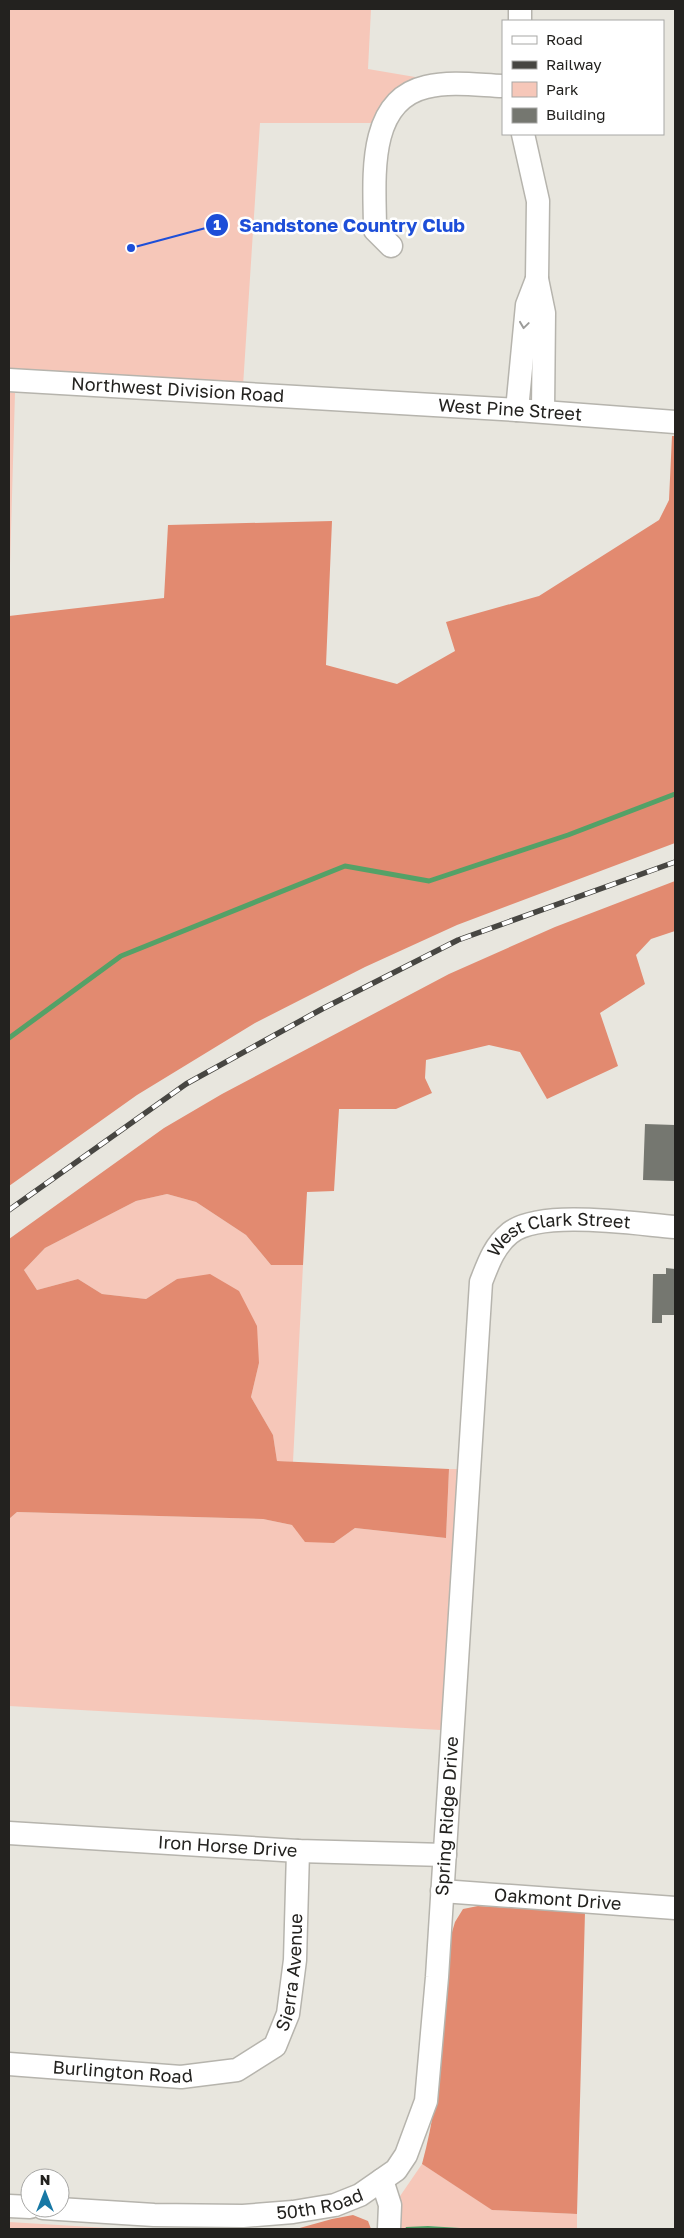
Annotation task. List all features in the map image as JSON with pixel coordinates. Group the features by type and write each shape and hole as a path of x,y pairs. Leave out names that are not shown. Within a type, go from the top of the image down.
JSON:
{"street":[{"path":"391,246 374,230 375,158 384,121 395,105 407,94 425,87 450,83 502,86"},
{"path":"524,135 538,201 537,279 544,313 543,411"},
{"path":"517,410 527,305 537,279"},
{"name":"Northwest Division Road","path":"9,380 347,399"},
{"name":"West Pine Street","path":"347,399 543,411 675,422"},
{"name":"West Clark Street","path":"474,1387 481,1282 488,1262 497,1247 510,1234 522,1226 535,1222 559,1220 675,1227"},
{"name":"Spring Ridge Drive","path":"382,2180 396,2170 406,2156 426,2101 437,1977 474,1387"},
{"name":"Iron Horse Drive","path":"9,1833 298,1851 445,1855"},
{"name":"Sierra Avenue","path":"237,2070 275,2046 288,2014 295,1960 298,1851"},
{"name":"Oakmont Drive","path":"442,1891 675,1908"},
{"name":"Burlington Road","path":"9,2064 181,2077 237,2070"},
{"path":"382,2180 390,2205 389,2229"},
{"name":"50th Road","path":"70,2210 154,2215 243,2216 292,2212 335,2205 360,2195 382,2180"}],"green space":[{"path":"9,9 371,9 368,69 421,78 372,123 260,123 243,386 9,372"},
{"path":"9,392 15,393 9,600"},
{"path":"167,1194 196,1202 246,1235 271,1265 303,1265 293,1462 277,1461 273,1435 251,1397 259,1363 177,1279 146,1299 102,1294 78,1279 37,1290 24,1270 45,1248 136,1201"},
{"path":"449,1469 460,1469 441,1730 9,1706 9,1519 17,1512 263,1519 292,1525 334,1543 355,1528 446,1538"},
{"path":"422,2164 493,2210 577,2214 577,2229 476,2229 428,2226 392,2229 396,2202"},
{"path":"9,2222 124,2229 9,2229"}],"shaded area":[{"path":"672,436 675,436 675,843 457,925 365,967 255,1023 137,1095 9,1186 9,616 164,598 168,525 332,521 326,665 397,684 455,651 446,622 539,596 659,520 669,500"},
{"path":"675,881 675,931 651,939 636,955 645,984 600,1013 618,1066 547,1099 520,1052 489,1045 426,1060 425,1078 432,1093 396,1109 339,1109 334,1191 307,1192 303,1265 271,1265 246,1235 196,1202 167,1194 136,1201 45,1248 24,1270 37,1290 78,1279 102,1294 146,1299 177,1279 210,1274 239,1291 257,1326 259,1363 251,1397 273,1435 277,1461 449,1469 446,1538 355,1528 334,1543 305,1542 292,1525 263,1519 17,1512 9,1519 9,1239 164,1128 222,1094 449,974 555,927"},
{"path":"478,1906 585,1912 577,2214 492,2210 422,2164 429,2136 438,2081 450,1939 455,1922 463,1909"},
{"path":"353,2215 368,2221 371,2229 296,2229 332,2219"},
{"path":"428,2226 476,2229 405,2229 406,2227"}],"building":[{"path":"645,1124 675,1125 675,1181 643,1180"},
{"path":"666,1268 675,1269 675,1315 662,1315 662,1323 652,1323 653,1274 666,1274"}],"waterway":[{"path":"9,1038 121,956 345,866 429,881 568,835 675,794"}],"railway":[{"path":"9,1210 186,1084 322,1009 458,940 675,862"}],"place":[{"name":"Sandstone Country Club","path":"131,248"}]}
